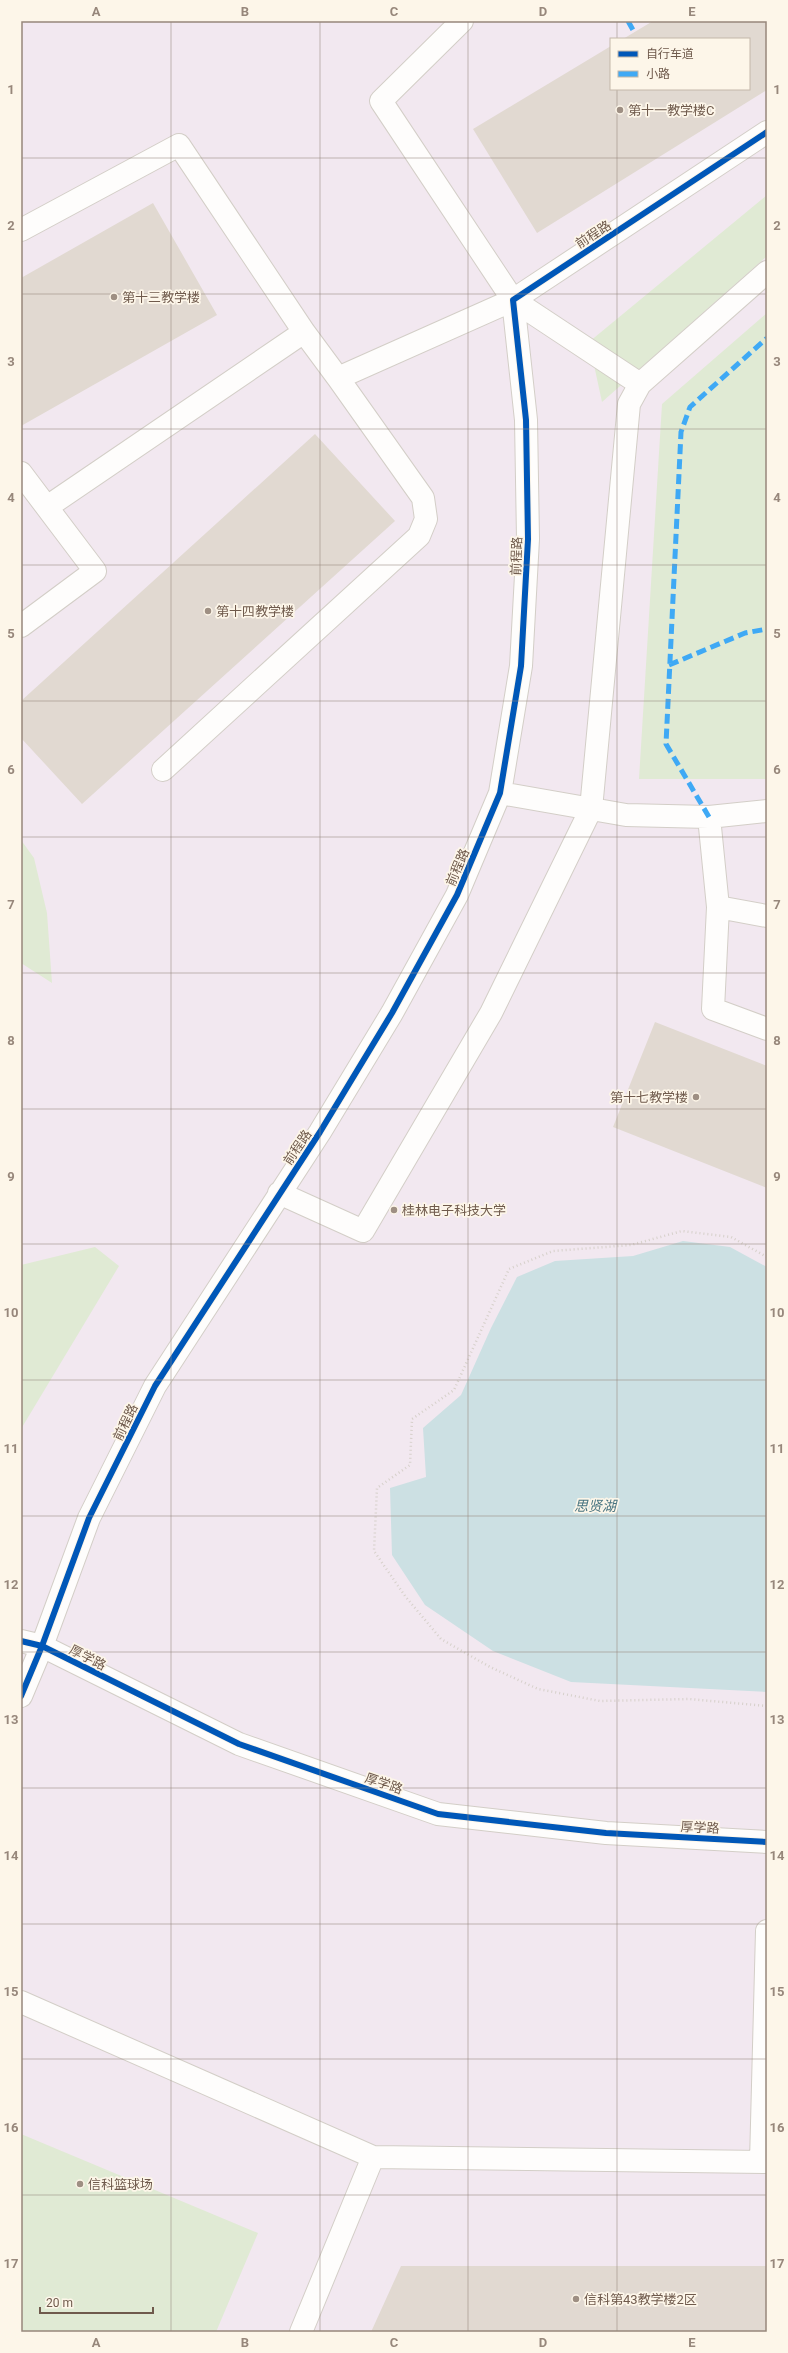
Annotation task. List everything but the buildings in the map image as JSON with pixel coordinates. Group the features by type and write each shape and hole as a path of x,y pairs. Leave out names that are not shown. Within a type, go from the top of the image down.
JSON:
{"street":[{"path":"462,21 381,101 513,300 640,384"},
{"name":"前程路","path":"21,1696 42,1646 90,1518 155,1386 320,1132 396,1006 457,895 500,793 521,666 528,540 526,420 513,300 767,132"},
{"path":"21,230 179,144 304,332 423,498 426,519 420,536 163,770"},
{"path":"280,1193 363,1230 491,1013 591,809 628,410 632,397 640,384 767,272"},
{"path":"338,378 513,300"},
{"path":"47,507 304,332"},
{"path":"21,472 95,571 21,626"},
{"path":"500,793 626,815 709,817 767,811"},
{"path":"709,817 718,907 713,1009 767,1029"},
{"path":"718,907 767,916"},
{"name":"厚学路","path":"21,1641 42,1646 239,1744 438,1814 606,1833 767,1842"},
{"path":"21,2002 373,2157 764,2162 767,1931"},
{"path":"301,2332 373,2157"}],"path":[{"path":"767,1257 731,1237 682,1231 631,1245 553,1251 509,1269 454,1390 412,1419 410,1465 377,1488 374,1551 405,1596 440,1639 490,1667 538,1689 600,1701 689,1699 767,1706"}],"shaded area":[{"name":"桂林电子科技大学","path":"21,21 767,21 767,2332 21,2332"}],"green space":[{"path":"767,195 767,256 602,402 589,342"},
{"path":"767,313 767,779 639,779 662,404"},
{"path":"21,840 34,858 47,913 52,983 21,963"},
{"path":"95,1247 119,1266 21,1429 21,1265"},
{"name":"信科篮球场","path":"21,2134 258,2233 216,2332 21,2332"}],"water":[{"name":"思贤湖","path":"683,1241 730,1247 767,1267 767,1692 571,1682 493,1651 425,1605 392,1555 390,1488 426,1477 423,1428 461,1395 491,1328 517,1277 555,1261 633,1256"}],"marked path":[{"path":"628,21 633,30"},
{"path":"709,817 666,744 681,432 690,407 767,338"},
{"path":"669,665 745,633 767,629"}],"cycle path":[{"path":"21,1696 42,1646 89,1518 155,1386 320,1132 392,1013 457,895 500,793 521,666 528,539 526,420 513,300 767,132"},
{"path":"21,1641 42,1646 239,1744 438,1814 606,1833 767,1842"}],"place":[{"name":"第十一教学楼C","path":"620,110"},
{"name":"第十三教学楼","path":"114,297"},
{"name":"第十四教学楼","path":"208,611"},
{"name":"第十七教学楼","path":"696,1097"},
{"name":"桂林电子科技大学","path":"394,1210"},
{"name":"信科篮球场","path":"80,2184"},
{"name":"信科第43教学楼2区","path":"576,2299"}]}
